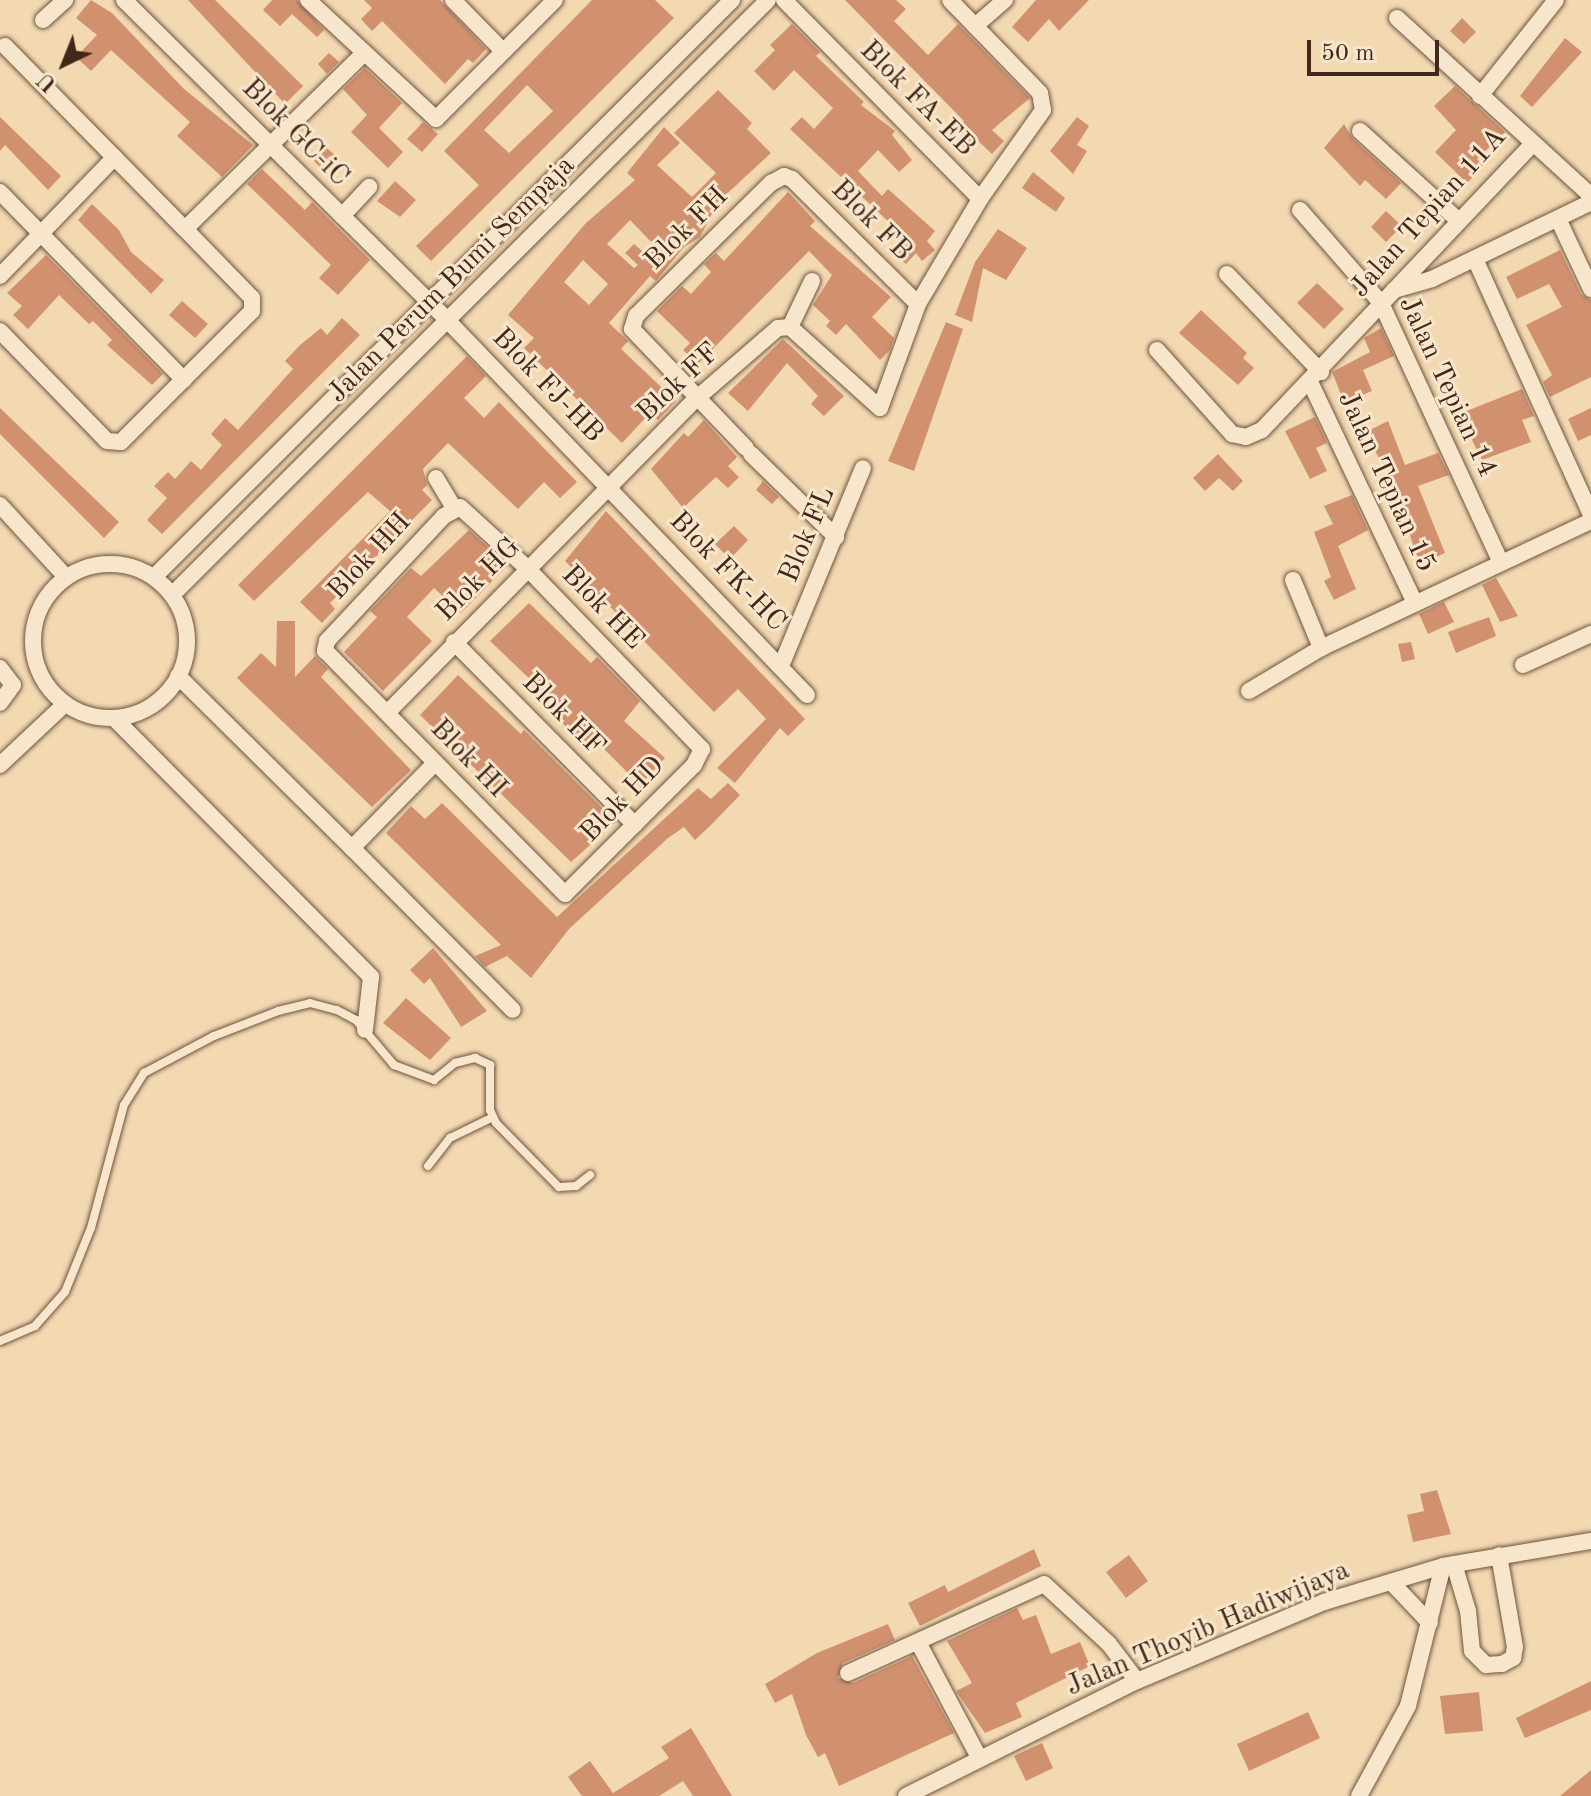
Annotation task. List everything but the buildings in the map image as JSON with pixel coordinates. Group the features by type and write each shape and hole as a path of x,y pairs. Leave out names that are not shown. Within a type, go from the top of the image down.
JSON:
{"street":[{"path":"43,20 65,0"},
{"name":"Blok GC-iC","path":"124,0 449,322"},
{"path":"308,0 362,55 436,119 555,0"},
{"path":"453,0 503,51"},
{"name":"Jalan Perum Bumi Sempaja","path":"154,577 732,0"},
{"name":"Jalan Perum Bumi Sempaja","path":"172,595 449,322 768,0"},
{"name":"Blok FA-EB","path":"784,0 980,199"},
{"path":"812,281 790,327 880,408 918,304 980,199 1044,105 1040,93 950,0"},
{"path":"975,26 1005,0"},
{"path":"1480,96 1556,0"},
{"name":"Jalan Tepian 11A","path":"1157,350 1232,434 1246,437 1279,419 1381,303 1532,144 1397,18"},
{"path":"0,331 114,444 244,321 253,303 185,229 5,46"},
{"path":"185,229 362,55"},
{"path":"1360,131 1459,221"},
{"path":"1532,144 1591,196"},
{"path":"0,276 43,235 115,157"},
{"name":"Blok FB","path":"787,177 918,304"},
{"name":"Blok FH","path":"696,399 632,329 636,316 771,183 787,177"},
{"path":"342,216 369,187"},
{"path":"0,192 184,380"},
{"path":"1394,290 1475,259 1559,221 1591,202"},
{"name":"Jalan Tepian 14","path":"1300,210 1381,303 1500,560"},
{"path":"1559,221 1591,289"},
{"path":"1475,259 1591,515"},
{"name":"Jalan Tepian 15","path":"1227,274 1316,378 1415,603"},
{"name":"Blok FJ-HB","path":"449,322 609,486"},
{"name":"Blok FF","path":"609,486 696,399 778,328 790,327"},
{"path":"696,399 836,537"},
{"name":"Blok FL","path":"781,666 863,468"},
{"name":"Blok HE","path":"436,478 461,510 527,568 697,743"},
{"name":"Blok HG","path":"388,712 609,486"},
{"name":"Blok FK-HC","path":"609,486 807,695"},
{"path":"0,505 66,577"},
{"name":"Blok HH","path":"328,656 327,641 461,510"},
{"path":"1249,691 1321,648 1500,560 1591,521"},
{"path":"103,563 130,566 154,577 172,595 187,635 178,676 162,698 140,712 114,718 64,705 40,671 33,632 40,606 66,577 103,563"},
{"path":"1293,580 1321,648"},
{"path":"1523,665 1591,634"},
{"name":"Blok HF","path":"454,642 635,825"},
{"name":"Blok HI","path":"328,656 388,712 550,883 565,894 572,891"},
{"path":"0,668 13,685 0,703"},
{"path":"178,676 513,1010"},
{"path":"0,765 64,705"},
{"path":"114,718 371,977 365,1030"},
{"name":"Blok HD","path":"572,891 701,757 697,743"},
{"path":"352,848 435,763"},
{"name":"Jalan Thoyib Hadiwijaya","path":"906,1796 1137,1681 1324,1602 1449,1565 1591,1541"},
{"path":"1449,1565 1468,1611 1472,1651 1486,1665 1502,1664 1513,1658 1515,1647 1499,1555"},
{"path":"1359,1796 1408,1706 1449,1565"},
{"path":"1392,1583 1430,1623"},
{"path":"848,1673 919,1644 955,1621 1044,1584 1109,1644 1137,1681"},
{"path":"919,1644 980,1759"}],"lane":[{"path":"0,1341 35,1326 65,1292 91,1228 124,1105 144,1073 214,1036 310,1003 337,1010 365,1030 394,1065 434,1080 455,1063 475,1058 490,1065 491,1118 559,1187 576,1186 590,1175"},
{"path":"428,1166 450,1138 491,1118"}]}
